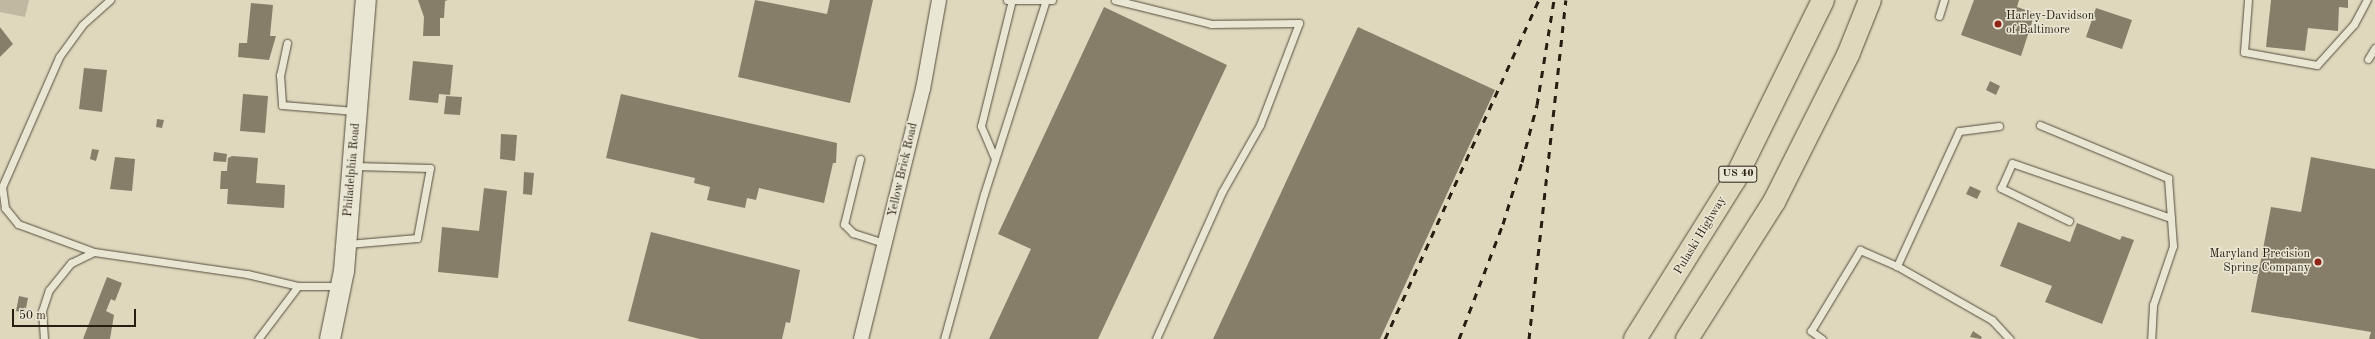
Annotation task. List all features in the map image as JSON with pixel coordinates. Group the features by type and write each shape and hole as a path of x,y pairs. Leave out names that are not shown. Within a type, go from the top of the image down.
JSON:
{"highway":[{"name":"Pulaski Highway","path":"1635,339 1735,179 1824,0"},
{"path":"1687,339 1774,202 1848,55 1870,0"}],"main road":[{"name":"Philadelphia Road","path":"330,339 341,286 346,244 366,0"}],"street":[{"name":"Yellow Brick Road","path":"861,339 887,244 923,89 939,0"}],"lane":[{"path":"110,0 82,25 59,57 2,187 5,208 18,224 94,252 247,274 298,286 341,286"},
{"path":"944,339 995,159 1048,1 1007,0"},
{"path":"995,159 981,126 1012,0"},
{"path":"1115,0 1211,24 1299,23 1260,125 1222,192 1156,339"},
{"path":"1939,16 1944,0"},
{"path":"2248,0 2244,52 2317,65 2354,24 2367,0"},
{"path":"287,43 280,74 282,105 287,108 358,112"},
{"path":"2368,60 2375,48"},
{"path":"2040,125 2168,178 2173,246 2153,305 2151,339"},
{"path":"1897,266 1959,131 1999,126"},
{"path":"860,159 844,224 853,233 887,244"},
{"path":"2069,221 2001,188 2012,162 2171,218"},
{"path":"346,244 417,238 430,168 353,166"},
{"path":"1822,339 1810,331 1860,250 1897,266 1992,320 2010,339"},
{"path":"44,339 42,311 49,290 71,263 94,252"},
{"path":"258,339 298,286"}],"shaded area":[{"path":"0,0 29,0 25,17 0,12"}],"building":[{"path":"418,0 448,0 445,1 444,18 440,18 440,36 423,36 424,17"},
{"path":"755,0 827,14 830,0 873,0 850,103 738,77"},
{"name":"Harley-Davidson of Baltimore","path":"1974,0 2019,0 2017,7 2035,13 2021,56 1961,35"},
{"path":"2271,0 2348,0 2348,8 2339,7 2338,31 2308,28 2305,51 2266,47"},
{"path":"251,3 273,5 270,36 276,36 269,60 238,57 239,43 247,43"},
{"path":"1104,7 1227,65 1098,339 989,339 1031,249 998,234"},
{"path":"2096,8 2132,20 2122,49 2086,37"},
{"path":"0,27 13,44 0,57"},
{"path":"1358,27 1495,90 1380,339 1213,339"},
{"path":"413,61 453,65 450,95 439,94 438,103 409,100"},
{"path":"84,68 107,70 102,112 79,109"},
{"path":"1990,81 2000,86 1996,95 1986,90"},
{"path":"243,94 268,96 265,133 240,131"},
{"path":"621,94 837,143 836,163 833,163 824,203 759,188 756,200 747,198 745,208 707,200 710,187 694,183 695,178 606,158"},
{"path":"446,96 462,97 460,115 444,114"},
{"path":"157,119 164,120 162,128 156,127"},
{"path":"501,134 517,135 515,161 500,159"},
{"path":"92,149 99,150 96,161 90,159"},
{"path":"214,152 227,154 226,162 213,161"},
{"path":"232,156 258,158 256,183 285,185 284,208 227,204 228,189 220,189 221,171 227,171 228,158"},
{"path":"115,157 135,159 132,191 110,189"},
{"name":"Maryland Precision Spring Company","path":"2311,157 2375,169 2375,339 2369,339 2371,332 2251,312 2271,207 2301,212"},
{"path":"524,172 534,173 532,195 523,194"},
{"path":"1970,186 1981,191 1977,199 1966,194"},
{"path":"484,188 507,191 498,278 438,272 442,227 479,231"},
{"path":"2018,222 2070,242 2077,223 2120,240 2122,236 2134,240 2102,324 2045,302 2052,286 2000,266"},
{"path":"651,232 800,270 790,323 786,322 782,339 700,339 628,321"},
{"path":"107,277 122,283 115,301 111,299 106,311 114,315 110,339 83,339"},
{"path":"19,296 28,298 25,313 16,311"},
{"path":"1973,331 1982,337 1981,339 1970,337"}],"railway":[{"path":"1385,339 1539,0"},
{"path":"1459,339 1503,224 1522,162 1537,105 1554,0"},
{"path":"1529,339 1566,0"}],"place":[{"name":"Harley-Davidson of Baltimore","path":"1998,24"},
{"name":"Maryland Precision Spring Company","path":"2318,262"}]}
